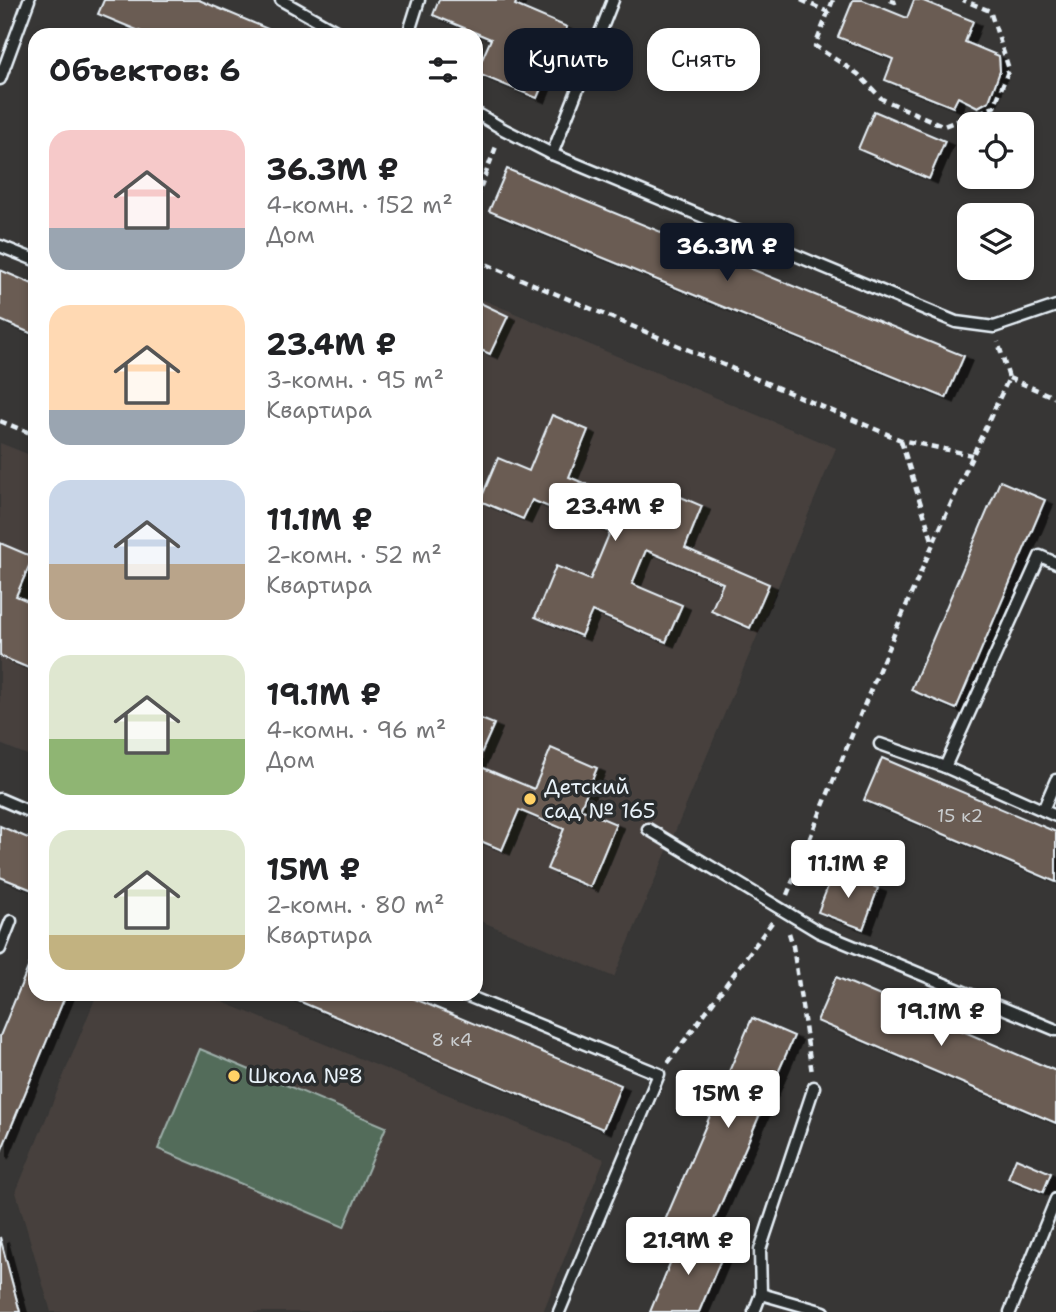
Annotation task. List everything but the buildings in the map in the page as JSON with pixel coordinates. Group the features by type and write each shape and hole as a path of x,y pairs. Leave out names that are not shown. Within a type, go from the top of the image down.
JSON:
{"lane":[{"path":"0,79 29,0"},
{"path":"281,0 331,28"},
{"path":"410,28 419,0"},
{"path":"552,154 613,0"},
{"path":"483,117 552,154 956,322 994,327 1056,306"},
{"path":"0,246 28,257"},
{"path":"944,767 1040,556 1056,563"},
{"path":"880,744 944,767 1056,816"},
{"path":"1043,810 1056,780"},
{"path":"0,799 28,811"},
{"path":"648,829 819,932 1056,1030"},
{"path":"0,949 11,921"},
{"path":"480,1001 659,1074 559,1312"},
{"path":"754,1312 761,1294 760,1250 814,1087"},
{"path":"1010,1312 1056,1199"},
{"path":"761,1294 824,1312"}],"path":[{"path":"801,0 828,12"},
{"path":"833,0 815,46 858,74 882,99 944,126 994,107 1009,69 990,11 966,1"},
{"path":"890,0 900,0"},
{"path":"483,181 503,129"},
{"path":"483,263 901,440 972,455"},
{"path":"659,1074 781,909 849,741 972,455 1009,378 994,327"},
{"path":"1009,378 1056,398"},
{"path":"0,421 28,432"},
{"path":"901,440 934,544"},
{"path":"793,946 814,1087"}],"shaded area":[{"path":"483,300 836,448 614,977 483,922"},
{"path":"0,443 28,454 28,755 0,744"},
{"name":"Школа №8","path":"94,1001 220,1001 604,1159 543,1312 51,1312 16,1192"}],"green space":[{"path":"200,1049 386,1127 344,1227 158,1149"}],"place":[{"name":"Детский сад № 165","path":"530,799"},
{"name":"Школа №8","path":"234,1076"}]}
